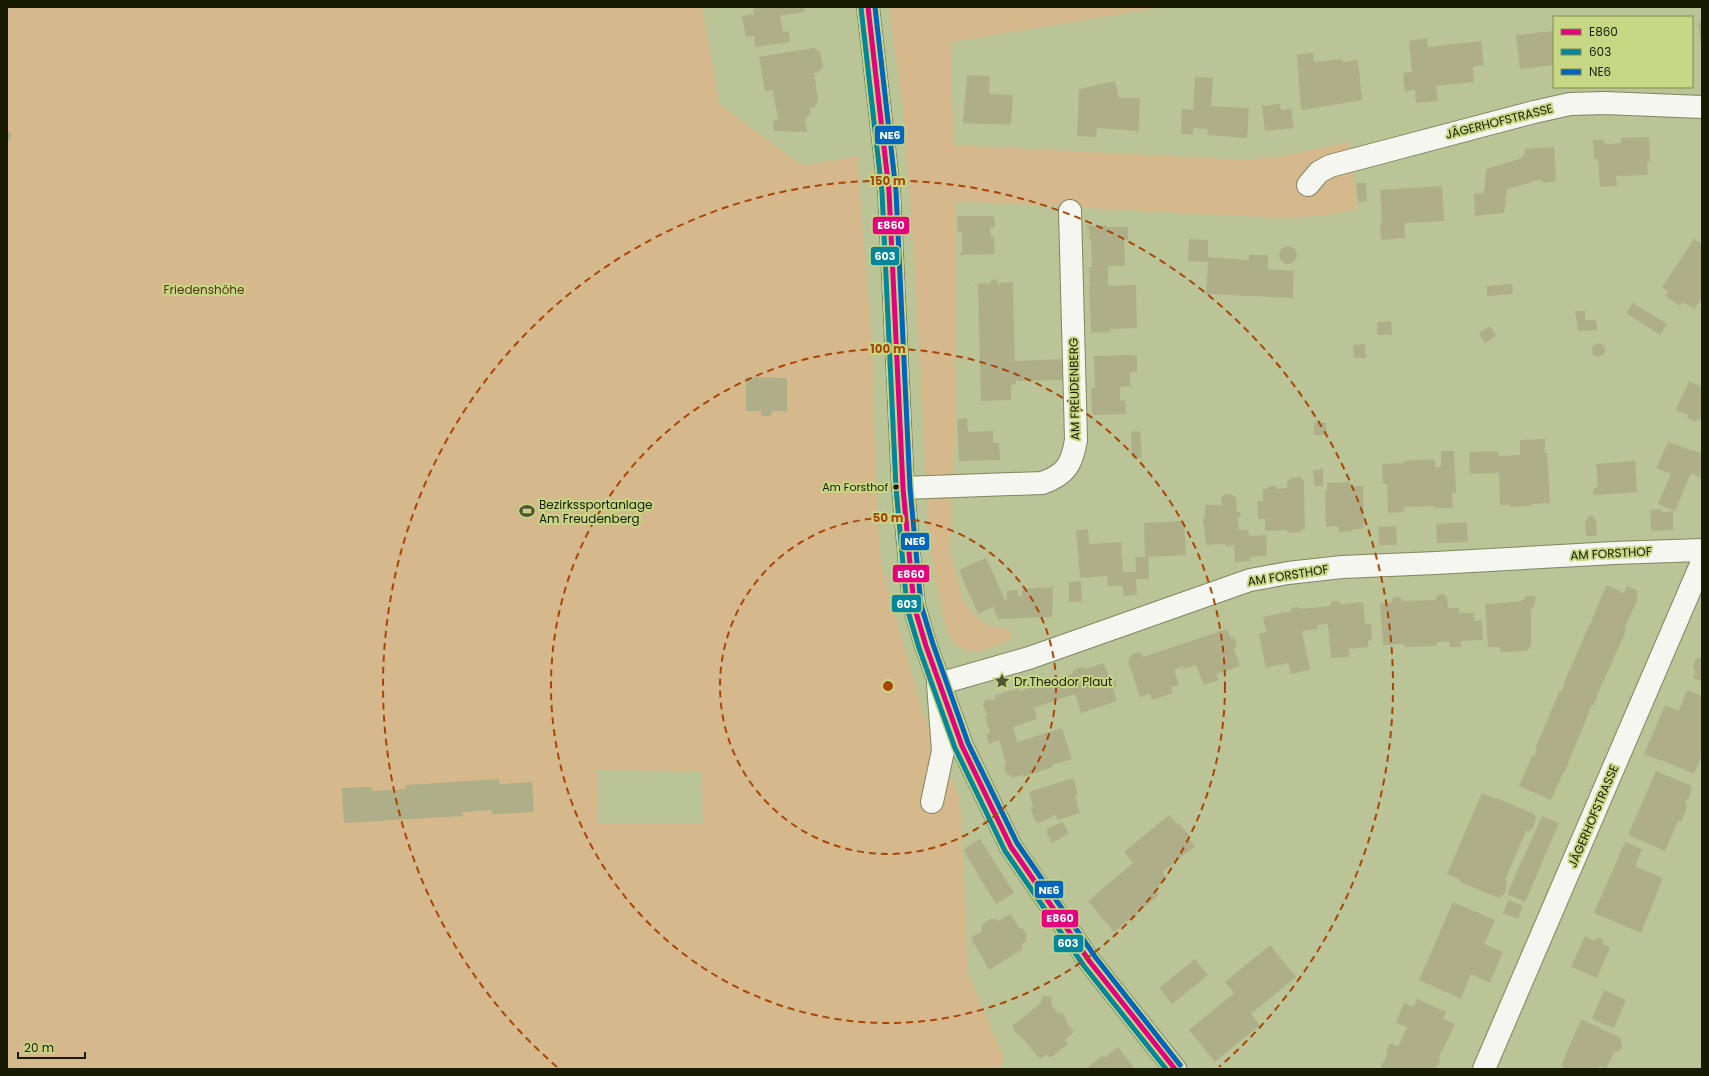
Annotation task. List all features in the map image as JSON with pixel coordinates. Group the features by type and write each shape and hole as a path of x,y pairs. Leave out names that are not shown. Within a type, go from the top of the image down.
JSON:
{"street":[{"path":"868,7 889,190 903,488 914,606 938,684 962,746 1011,846 1090,962 1175,1069"},
{"name":"JÄGERHOFSTRASSE","path":"1308,185 1319,172 1330,166 1534,112 1570,104 1605,103 1702,107"},
{"name":"AM FREUDENBERG","path":"903,488 1042,483 1052,480 1069,466 1076,440 1070,211"},
{"name":"AM FORSTHOF","path":"938,684 1030,658 1250,580 1288,573 1342,567 1702,550"},
{"name":"JÄGERHOFSTRASSE","path":"1484,1069 1702,562"},
{"path":"932,802 943,751 938,684"}],"green space":[{"name":"Friedenshöhe","path":"7,7 702,7 719,104 803,166 857,156 872,344 876,489 881,564 923,713 960,800 968,973 1003,1055 1002,1069 7,1069","holes":["598,770 702,771 703,823 598,823"]},
{"path":"889,7 1164,7 951,42 953,145 1246,160 1282,156 1350,142 1357,209 1326,215 1281,218 955,201 956,412 950,554 963,600 973,614 988,626 1008,628 1012,639 981,651 967,651 954,644 948,633 937,590 929,534 915,267 903,106"}],"building":[{"path":"753,7 804,7 805,12 780,16 783,32 789,31 790,42 755,47 754,36 746,37 742,16 754,14"},
{"path":"1702,22 1702,46 1701,46 1698,23"},
{"path":"1553,31 1553,65 1520,69 1516,35"},
{"path":"1427,38 1428,47 1481,41 1484,65 1473,67 1474,82 1436,86 1438,101 1416,103 1415,90 1405,91 1403,73 1412,72 1409,41"},
{"path":"814,48 820,51 823,68 817,73 814,73 818,101 814,108 809,108 811,112 805,120 807,132 774,131 773,121 778,120 773,90 765,91 759,57"},
{"path":"1313,52 1314,62 1342,59 1342,62 1358,60 1362,100 1301,110 1297,55"},
{"path":"967,75 990,76 989,94 1013,95 1011,125 963,123"},
{"path":"1195,77 1213,78 1211,106 1249,108 1247,138 1207,135 1208,129 1193,128 1193,135 1181,134 1182,109 1193,110"},
{"path":"1115,81 1119,98 1140,98 1139,131 1097,128 1096,137 1077,136 1079,89"},
{"path":"1280,104 1281,110 1291,109 1294,128 1265,131 1262,106"},
{"path":"7,131 12,135 7,143"},
{"path":"1649,137 1651,161 1647,162 1648,175 1616,176 1617,186 1600,187 1598,159 1594,159 1593,140 1604,140 1605,144 1621,143 1621,138"},
{"path":"1554,147 1556,181 1544,183 1541,180 1532,181 1530,183 1507,189 1504,213 1475,216 1474,194 1484,193 1486,169 1522,158 1526,149"},
{"path":"1356,183 1366,183 1367,201 1358,202"},
{"path":"1442,186 1444,221 1404,223 1405,238 1381,240 1380,224 1382,224 1380,190"},
{"path":"957,216 994,216 995,227 990,227 991,237 994,237 995,254 960,255 960,253 962,253 962,232 958,232"},
{"path":"1106,225 1106,227 1128,227 1128,240 1124,240 1125,266 1108,266 1108,286 1136,285 1137,328 1110,329 1110,332 1091,333 1089,267 1092,267 1091,239 1089,239 1089,228 1086,228 1086,226"},
{"path":"1189,239 1208,240 1208,257 1249,260 1249,255 1268,255 1268,269 1294,271 1293,298 1206,294 1208,262 1188,261"},
{"path":"1694,239 1702,244 1702,299 1694,309 1683,302 1680,306 1665,296 1668,292 1662,287"},
{"path":"1288,246 1294,249 1297,255 1294,261 1288,264 1282,261 1279,255 1282,249"},
{"path":"997,279 997,283 1013,282 1015,361 1064,359 1064,380 1016,381 1016,384 1011,385 1011,400 981,401 978,285 974,284 991,283 991,280"},
{"path":"1512,284 1513,294 1487,296 1487,286"},
{"path":"1633,303 1667,324 1660,335 1626,313"},
{"path":"1575,311 1585,311 1585,320 1596,320 1597,330 1578,331"},
{"path":"1391,321 1392,335 1377,335 1377,322"},
{"path":"1490,326 1496,336 1485,343 1479,333"},
{"path":"1597,343 1604,346 1605,353 1599,357 1593,355 1592,347"},
{"path":"1365,344 1366,358 1354,358 1353,345"},
{"path":"1094,356 1137,356 1137,372 1130,373 1130,385 1133,386 1120,387 1120,401 1125,400 1126,414 1092,415 1091,388 1095,388"},
{"path":"746,377 787,378 787,411 772,411 771,416 761,416 761,411 746,411"},
{"path":"1689,381 1702,387 1702,421 1697,419 1696,422 1687,418 1688,415 1676,410"},
{"path":"967,418 968,432 993,431 993,443 999,443 1000,460 959,461 957,419"},
{"path":"1314,423 1326,423 1327,435 1314,435"},
{"path":"1140,431 1142,458 1132,458 1131,432"},
{"path":"1545,439 1550,503 1510,507 1510,505 1500,505 1499,473 1470,474 1469,452 1498,451 1498,456 1520,455 1520,440"},
{"path":"1668,442 1700,453 1702,447 1702,478 1691,473 1675,511 1658,504 1671,474 1656,468"},
{"path":"1441,451 1454,451 1456,493 1452,493 1453,508 1435,508 1435,506 1403,507 1404,512 1388,513 1387,484 1383,484 1382,464 1435,459 1435,467 1441,467"},
{"path":"1635,461 1637,492 1593,494 1593,489 1598,486 1596,464"},
{"path":"1323,469 1323,486 1314,486 1313,470"},
{"path":"1300,477 1304,481 1305,529 1300,532 1289,533 1286,530 1265,531 1265,519 1258,519 1257,501 1263,501 1263,489 1267,489 1269,486 1275,486 1278,489 1287,488 1287,482 1291,478"},
{"path":"1350,482 1350,486 1363,486 1364,526 1361,529 1339,532 1338,526 1326,527 1325,491 1327,491 1327,483"},
{"path":"1225,494 1232,494 1236,498 1237,513 1240,512 1241,517 1238,517 1239,530 1248,530 1249,536 1266,535 1267,556 1250,557 1250,561 1235,562 1234,545 1227,547 1225,544 1206,545 1203,518 1205,518 1205,505 1222,505 1221,498"},
{"path":"1661,509 1662,512 1673,511 1673,530 1651,531 1650,510"},
{"path":"1589,516 1592,516 1596,520 1597,536 1586,536 1585,521"},
{"path":"1184,521 1186,555 1148,557 1149,579 1136,579 1137,595 1123,596 1123,586 1108,586 1107,576 1080,578 1076,530 1088,529 1089,544 1121,542 1123,572 1136,572 1135,557 1145,557 1144,523"},
{"path":"1467,522 1468,542 1437,543 1436,524"},
{"path":"1396,526 1397,545 1379,545 1378,527"},
{"path":"986,558 1005,600 1007,599 1007,591 1017,590 1018,596 1022,596 1022,589 1053,587 1052,617 998,619 993,607 978,614 959,570"},
{"path":"1081,581 1082,602 1069,602 1069,582"},
{"path":"1606,585 1624,593 1627,586 1638,591 1636,598 1638,598 1624,630 1626,631 1551,800 1519,786 1532,756 1534,756 1537,750 1535,749 1560,690 1562,691 1564,683"},
{"path":"1439,594 1444,594 1447,597 1448,608 1459,608 1459,613 1474,613 1474,621 1482,620 1483,640 1461,641 1461,647 1450,647 1449,642 1437,642 1437,646 1404,647 1404,644 1383,645 1380,603 1391,603 1394,597 1400,597 1403,601 1436,600 1436,597"},
{"path":"1526,596 1535,596 1535,605 1531,609 1531,646 1527,651 1500,652 1500,647 1488,647 1485,602 1488,604 1522,601"},
{"path":"1332,601 1339,601 1342,605 1363,602 1365,624 1371,624 1372,640 1368,641 1368,647 1349,649 1349,657 1331,658 1328,624 1317,625 1318,629 1302,631 1310,670 1291,674 1288,663 1266,668 1259,634 1266,632 1263,617 1291,611 1292,608 1297,607 1301,609 1330,606"},
{"path":"1227,629 1231,638 1234,637 1237,647 1234,648 1240,666 1216,674 1219,680 1204,685 1196,665 1184,669 1183,666 1174,670 1179,685 1171,687 1173,693 1152,700 1150,694 1140,697 1128,661 1131,655 1139,652 1143,655 1143,657"},
{"path":"1702,657 1702,681 1693,678 1695,672 1693,666 1696,659"},
{"path":"1104,663 1110,679 1114,678 1117,686 1113,688 1117,701 1081,713 1075,694 1034,708 1037,719 1013,727 1017,742 1062,728 1072,759 1052,765 1053,767 1023,777 1023,775 1012,778 1011,776 1007,775 1004,768 1006,764 999,740 989,744 986,734 990,733 985,717 988,717 983,705 985,700 996,699 995,695 1019,688 1020,691 1072,674 1074,670 1082,667 1086,669"},
{"path":"1687,690 1702,696 1702,756 1694,774 1644,754 1665,705 1679,711"},
{"path":"1656,771 1692,786 1689,798 1685,801 1687,807 1681,822 1678,821 1665,851 1628,835"},
{"path":"1073,778 1078,795 1075,795 1080,813 1058,820 1056,815 1038,823 1035,821 1030,807 1033,807 1029,792"},
{"path":"499,779 500,784 532,782 534,812 492,814 492,810 462,812 463,816 344,823 342,788 371,787 372,791 406,789 406,785"},
{"path":"1482,793 1534,814 1536,819 1533,828 1528,832 1526,831 1505,880 1507,881 1505,893 1499,898 1460,882 1461,880 1447,874"},
{"path":"1169,815 1177,824 1179,823 1189,835 1187,837 1195,846 1162,872 1167,878 1154,889 1159,895 1114,932 1088,901 1133,863 1124,852"},
{"path":"1542,816 1559,823 1525,902 1507,894"},
{"path":"1063,822 1069,833 1052,843 1046,832 1048,828"},
{"path":"980,839 1014,893 996,904 963,850"},
{"path":"1625,842 1642,849 1635,866 1663,878 1641,933 1594,913"},
{"path":"1508,900 1523,906 1518,919 1503,913"},
{"path":"1453,902 1495,920 1484,944 1503,952 1490,983 1471,974 1461,999 1419,980"},
{"path":"1010,914 1020,929 1021,928 1024,930 1027,941 1021,945 1023,949 989,970 971,938 982,931 981,929 983,924 990,919 997,919 998,921"},
{"path":"1585,936 1595,941 1597,937 1604,940 1602,944 1610,947 1597,978 1571,967"},
{"path":"1270,945 1296,977 1251,1014 1260,1025 1215,1062 1189,1030 1234,993 1225,982"},
{"path":"1195,959 1208,975 1172,1004 1159,988"},
{"path":"1604,990 1626,1000 1614,1028 1592,1019"},
{"path":"1042,996 1052,997 1051,1004 1058,1013 1062,1013 1074,1032 1065,1040 1068,1044 1050,1058 1047,1054 1040,1059 1015,1032 1012,1026 1041,1003"},
{"path":"1417,999 1446,1012 1443,1019 1455,1024 1439,1057 1440,1060 1438,1066 1434,1067 1433,1069 1380,1069 1388,1053 1386,1052 1390,1043 1398,1047 1407,1027 1396,1023 1404,1003 1413,1007"},
{"path":"1581,1019 1621,1038 1622,1048 1614,1053 1606,1069 1600,1066 1598,1069 1568,1069 1561,1066"},
{"path":"1118,1047 1135,1069 1086,1069 1102,1056 1104,1058"}],"transit line":[{"name":"E860","path":"868,7 889,191 903,488 914,606 926,646 962,746 1011,847 1090,962 1175,1069"},
{"name":"NE6","path":"875,7 896,191 910,488 921,605 933,644 968,743 1017,843 1096,958 1180,1065"},
{"name":"603","path":"861,8 882,192 896,488 907,608 919,648 955,748 1005,851 1084,966 1166,1069"}],"place":[{"name":"Am Forsthof","path":"896,487"},
{"name":"Bezirkssportanlage Am Freudenberg","path":"527,511"},
{"name":"Dr.Theodor Plaut","path":"1002,681"}]}
